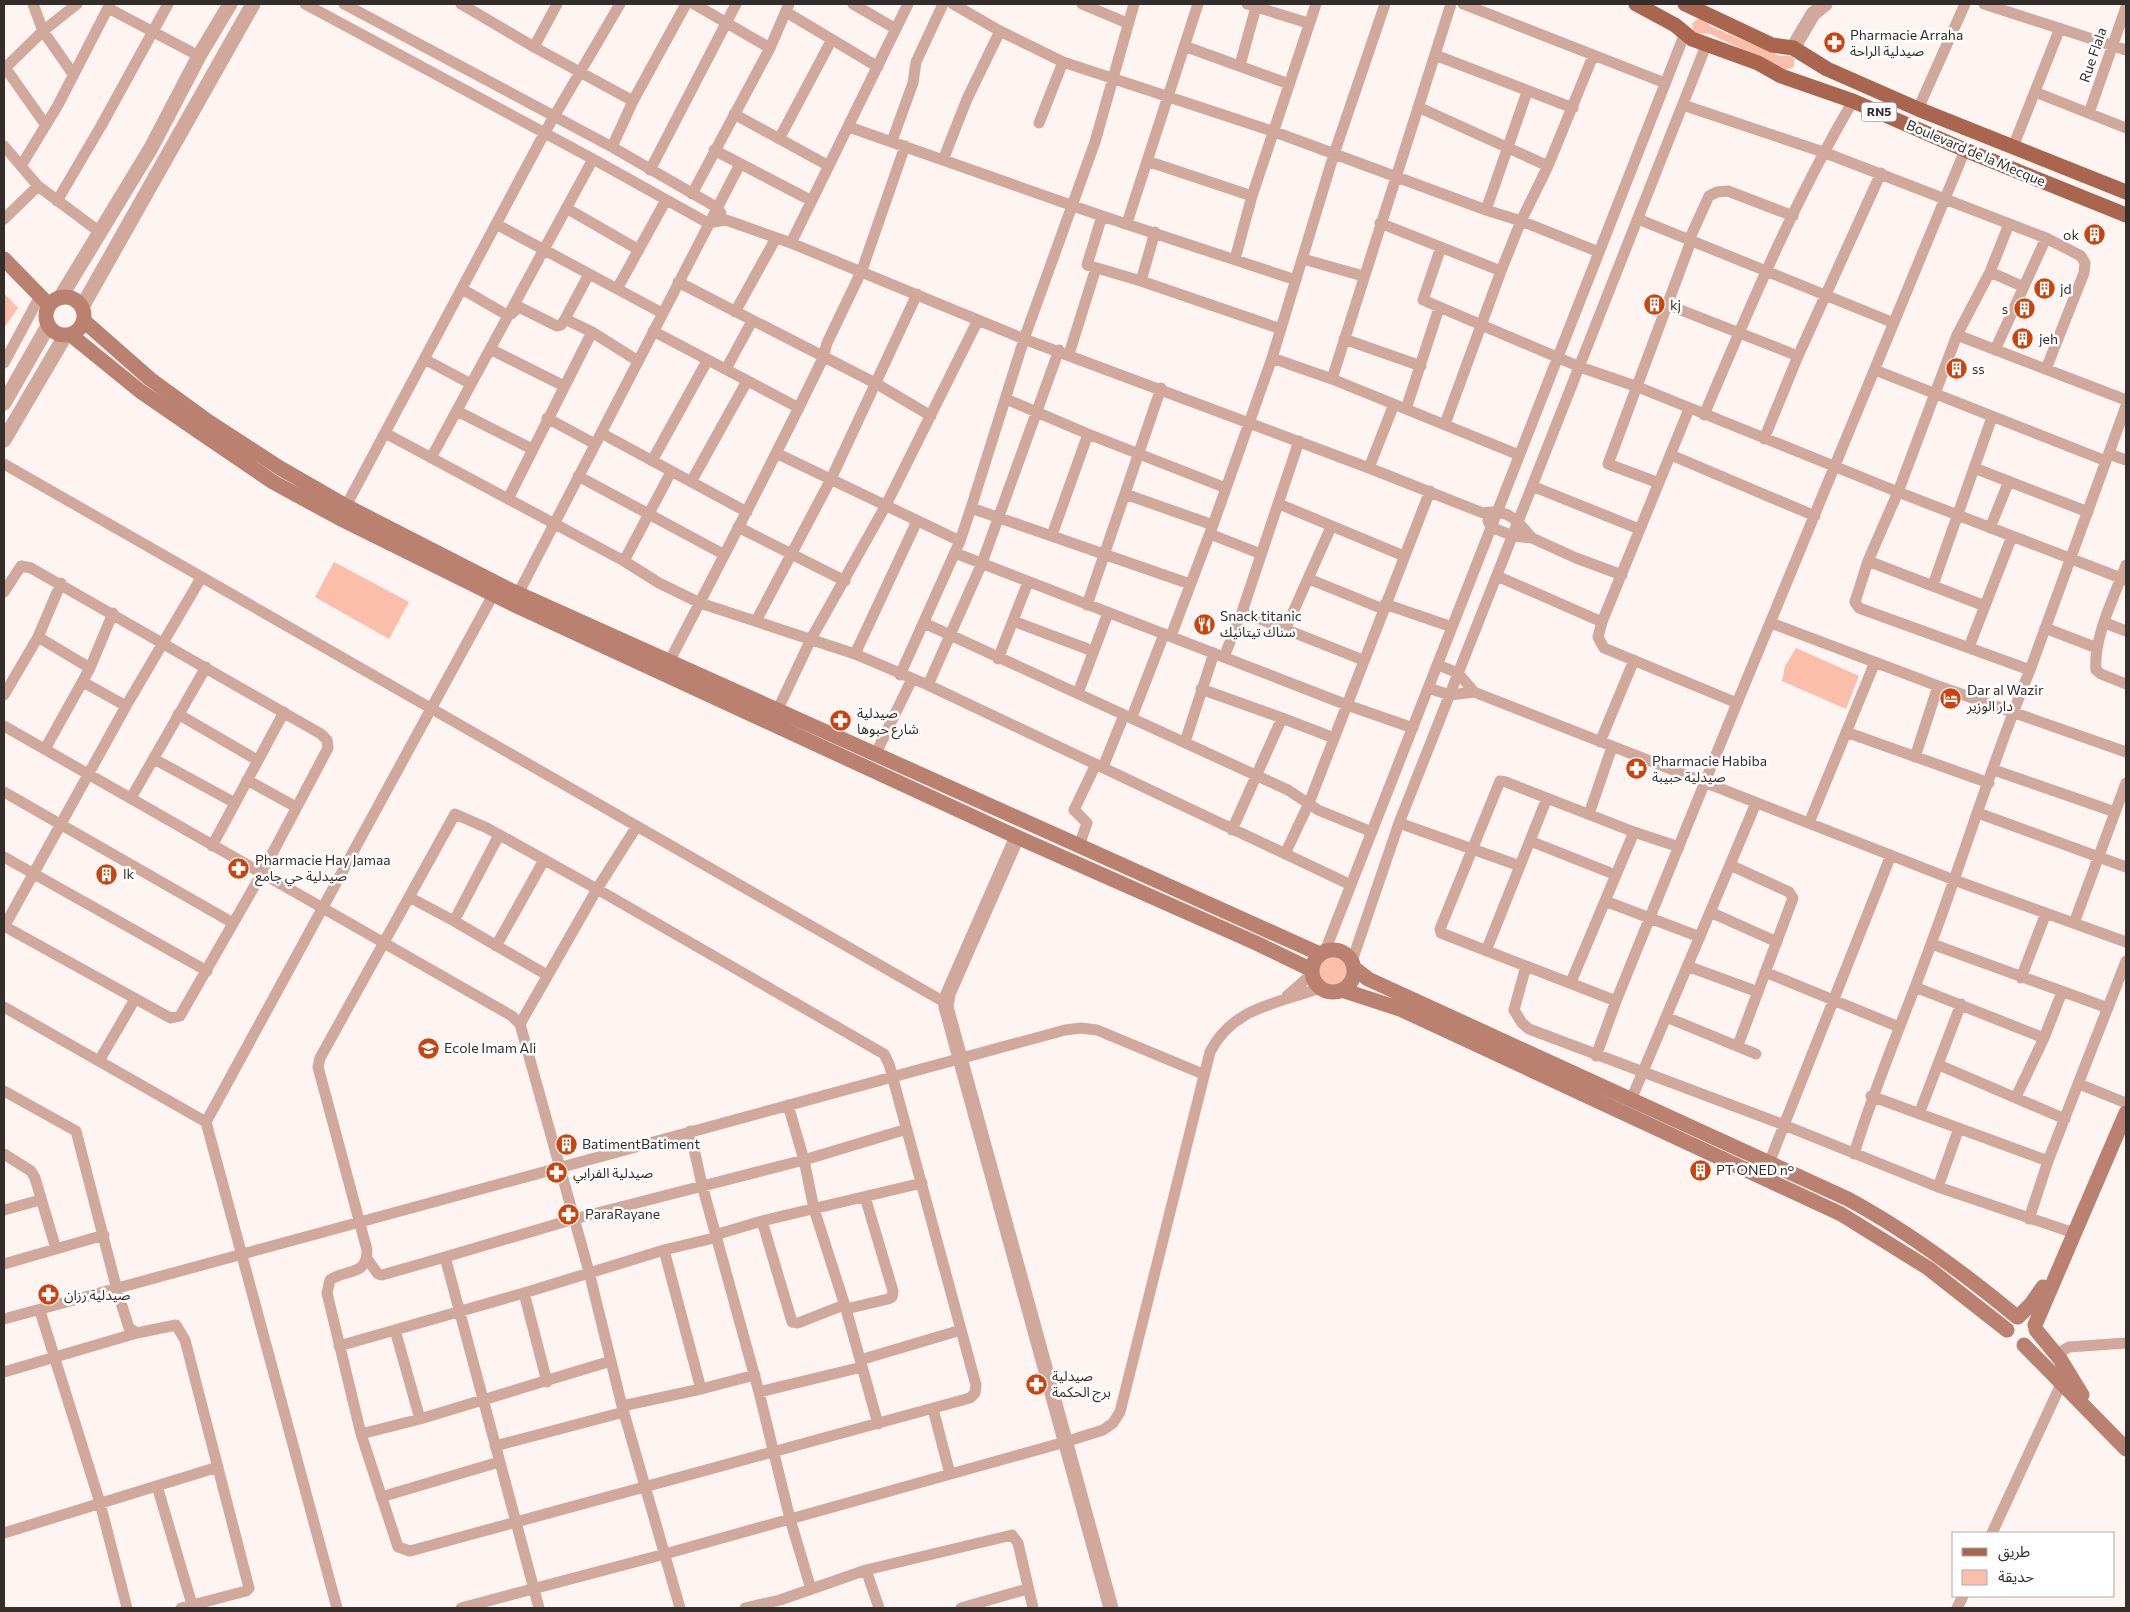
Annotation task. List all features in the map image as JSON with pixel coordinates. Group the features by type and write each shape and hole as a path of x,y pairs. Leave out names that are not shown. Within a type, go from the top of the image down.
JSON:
{"main road":[{"name":"Boulevard de la Mecque","path":"1636,4 1676,25 1692,40 1707,43 1758,62 1786,77 1853,101 1965,150 2126,215"},
{"name":"Boulevard de la Mecque","path":"1685,4 1772,45 1796,49 1827,69 1918,109 2126,192"},
{"path":"1685,33 1683,24 1688,15 1696,10 1705,12"},
{"path":"1786,77 1796,75 1802,66 1803,61 1796,49"},
{"path":"4,259 49,300 72,299 83,314 150,379 209,422 280,468 346,506 518,594 670,660 1080,846 1323,953"},
{"path":"49,300 45,316 48,326 55,334 68,335 140,391 273,482 339,518 494,595 1017,838 1312,972 1320,988 1331,992 1342,990 1400,1009 1841,1214 1928,1268 2007,1330 2012,1342 2024,1346 2062,1382 2126,1449"},
{"path":"68,335 81,327 83,314"},
{"path":"1312,972 1316,959 1323,953 1331,950 1343,952 1368,980 1848,1199 1891,1223 1941,1257 2018,1317 2030,1319 2071,1374 2091,1412"},
{"path":"1342,990 1354,976 1353,964"},
{"path":"2024,1346 2032,1342 2036,1327 2066,1252 2126,1113"},
{"path":"2007,1330 2010,1322 2031,1304 2066,1252"}],"street":[{"path":"33,4 43,31 73,74"},
{"path":"56,201 168,4"},
{"path":"4,363 49,300 101,233 151,148 228,4"},
{"path":"83,314 253,4"},
{"path":"305,4 593,158 708,223 726,220 791,242 978,320 1161,388 1483,513 1498,510 1519,521 1532,538"},
{"path":"344,4 612,147 716,207 726,220"},
{"path":"534,47 557,4"},
{"path":"346,506 426,360 545,132 556,117 620,4"},
{"path":"612,147 633,101 686,4"},
{"path":"694,4 770,48"},
{"path":"650,170 736,4"},
{"path":"852,4 896,29"},
{"path":"791,242 908,4"},
{"path":"892,141 913,83 916,62 943,4"},
{"path":"1082,4 1127,23"},
{"path":"900,675 960,541 1024,338 1094,142 1134,4"},
{"path":"1127,223 1198,4"},
{"path":"1235,259 1252,196 1275,132 1308,24 1316,4"},
{"path":"1080,846 1087,823 1074,810 1128,716 1168,635 1212,529 1272,358 1334,154 1385,4"},
{"path":"1332,379 1451,4"},
{"path":"1463,4 1665,83"},
{"path":"1796,49 1814,14 1825,4"},
{"path":"1918,109 1965,4"},
{"path":"1984,4 2126,50"},
{"path":"45,124 4,68 71,5"},
{"path":"467,5 534,47 633,101"},
{"path":"957,5 1000,31 1063,62 1112,80 1168,95 1275,132 1396,175 1486,210 1521,221 1599,252"},
{"path":"1240,65 1252,5 1308,24"},
{"path":"21,166 58,105 109,6 199,56"},
{"name":"Rue Flala","path":"2089,113 2126,7"},
{"path":"692,194 770,48 788,8 831,41 878,67"},
{"path":"2014,147 2060,28"},
{"path":"943,160 967,99 1000,31"},
{"path":"1323,953 1685,33"},
{"path":"779,139 831,41"},
{"path":"1353,964 1399,823 1707,43"},
{"path":"1184,46 1289,84"},
{"path":"1435,55 1526,92 1573,108"},
{"path":"1445,424 1500,271 1521,221 1548,166 1593,56"},
{"path":"1040,123 1063,62"},
{"path":"1486,210 1526,92"},
{"path":"2035,92 2126,128"},
{"path":"1704,415 1767,270 1824,152 1853,101"},
{"path":"1683,105 1881,173 2046,238 2081,256 2085,263 2084,273 2046,369"},
{"path":"1418,107 1548,166"},
{"path":"734,114 829,166"},
{"path":"849,126 1102,216 1296,280"},
{"path":"4,146 38,186 101,233"},
{"path":"670,660 723,554 778,454 823,358 827,343 862,270 905,146"},
{"path":"714,150 810,200"},
{"path":"1596,1056 1616,1001 1737,703 1965,150"},
{"path":"431,458 593,158"},
{"path":"1147,161 1252,196"},
{"path":"518,594 716,207 740,164"},
{"path":"1764,439 1798,356 1828,294 1881,173"},
{"path":"4,219 38,186"},
{"path":"1659,483 1608,464 1638,388 1708,196 1717,192 1728,191 1793,216"},
{"path":"617,289 666,200"},
{"path":"566,208 639,250"},
{"path":"1102,216 1087,265 1141,281 1281,329"},
{"path":"1638,219 1828,294 1894,323"},
{"path":"1380,223 1500,271"},
{"path":"496,224 662,313"},
{"path":"2009,224 1990,272 1957,335 1933,394 1898,492 1868,561 1855,598 1856,605 1860,608 2030,670"},
{"path":"1141,281 1155,232"},
{"path":"735,312 776,238"},
{"path":"1995,350 2046,238"},
{"path":"1441,247 1423,300 1439,308 1482,324 1580,367 1638,388 2070,560 2124,579"},
{"path":"1303,259 1364,276"},
{"path":"928,685 982,563 1036,412 1064,352 1096,268"},
{"path":"1990,272 2024,287"},
{"path":"508,315 519,307 557,326 561,325 589,274"},
{"path":"678,282 876,384 931,416"},
{"path":"462,289 508,315"},
{"path":"756,621 830,479 917,294"},
{"path":"1668,305 1798,356"},
{"path":"1406,409 1439,308"},
{"path":"565,319 592,332 638,361"},
{"path":"778,709 811,639 886,505 978,320"},
{"path":"726,370 752,321"},
{"path":"4,403 48,326"},
{"path":"653,331 799,408"},
{"path":"508,499 547,418 592,332"},
{"path":"4,440 68,335"},
{"path":"1957,335 2126,400"},
{"path":"1344,338 1421,366"},
{"path":"490,349 564,386"},
{"path":"1272,358 1332,379 1520,455"},
{"path":"426,360 471,384"},
{"path":"652,461 707,361"},
{"path":"1875,370 1992,416 2107,457 2126,460"},
{"path":"691,482 747,381"},
{"path":"1087,605 1106,554 1161,388"},
{"path":"1006,399 1088,434 1226,488"},
{"path":"1369,468 1394,404"},
{"path":"1854,1154 1871,1096 1932,944 2013,711 2030,670 2126,406"},
{"path":"1689,409 1602,622 1598,637 1601,644 1634,660 1737,703"},
{"path":"457,411 532,449"},
{"path":"1933,585 1992,416"},
{"path":"547,418 595,444"},
{"path":"385,433 624,562 659,583 700,602 855,654 900,675 928,685 1351,885"},
{"path":"601,433 747,512"},
{"path":"1052,535 1088,434"},
{"path":"1185,742 1201,689 1242,612 1299,441"},
{"path":"778,454 960,541"},
{"path":"1671,455 1815,516"},
{"path":"4,464 946,1003"},
{"path":"1974,468 2088,512"},
{"path":"624,562 671,472"},
{"path":"578,476 723,554"},
{"path":"1990,528 2009,481"},
{"path":"1532,486 1640,529"},
{"path":"1285,854 1309,803 1430,491"},
{"path":"1125,494 1212,529 1261,554"},
{"path":"1278,504 1404,556"},
{"path":"971,508 1190,584"},
{"path":"1483,513 1491,527 1513,536 1532,538 1576,558 1622,575"},
{"path":"855,654 917,521"},
{"path":"738,527 845,581"},
{"path":"1286,628 1309,579 1330,527"},
{"path":"1969,647 2012,536"},
{"path":"955,553 1347,705 1413,728"},
{"path":"1868,561 1985,606"},
{"path":"2126,565 2124,579 2105,623 2097,648 2096,670 2101,674 2126,684"},
{"path":"4,592 21,566 32,568 61,583 113,614 163,642 284,712 321,734 327,740 328,748 207,972 180,1016 171,1018 4,926 126,706 163,642 201,578"},
{"path":"1497,576 1602,622"},
{"path":"1309,579 1452,628"},
{"path":"998,658 1028,582"},
{"path":"4,696 38,637 61,583"},
{"path":"206,1122 494,595"},
{"path":"1242,612 1363,660"},
{"path":"1078,693 1108,613"},
{"path":"45,749 83,682 113,614"},
{"path":"1013,621 1093,651"},
{"path":"924,623 1288,790 1318,810 1372,832"},
{"path":"1771,623 1938,686 2126,752"},
{"path":"2105,623 2126,631"},
{"path":"2045,628 2097,648"},
{"path":"38,637 90,668"},
{"path":"1600,742 1634,660"},
{"path":"1808,823 1875,662"},
{"path":"1438,664 1458,674 1474,692 1954,880 2126,942"},
{"path":"131,798 206,667"},
{"path":"876,753 912,679"},
{"path":"83,682 126,706"},
{"path":"1915,757 1938,686"},
{"path":"1428,688 1450,695 1474,692"},
{"path":"1201,689 1334,738"},
{"path":"212,846 284,712"},
{"path":"178,714 257,760"},
{"path":"1232,830 1282,718"},
{"path":"4,726 512,1016 520,1024 589,1272 623,1409 647,1486 680,1608"},
{"path":"1846,732 1989,783"},
{"path":"1590,814 1612,747"},
{"path":"154,759 235,803"},
{"path":"1994,770 2115,812"},
{"path":"247,780 296,807"},
{"path":"1616,1001 1572,982 1445,935 1440,928 1470,850 1500,781 1679,847"},
{"path":"2074,923 2126,783"},
{"path":"4,793 62,824 232,923"},
{"path":"1486,951 1547,798"},
{"path":"1631,1100 1756,803"},
{"path":"1978,813 2126,867"},
{"path":"455,814 499,835 544,860 878,1050 887,1058 976,1385 975,1393 970,1398 933,1409 405,1551 396,1542 361,1434 327,1293 330,1280 336,1276 361,1268 367,1259 367,1250 318,1067 320,1058 455,814"},
{"path":"1399,823 1470,850 1520,866"},
{"path":"520,1024 597,889 637,826"},
{"path":"1572,982 1634,832"},
{"path":"454,920 499,835"},
{"path":"1017,838 946,1003 1111,1608"},
{"path":"1530,841 1616,875"},
{"path":"1769,1164 1891,855"},
{"path":"4,857 207,972"},
{"path":"496,946 544,860"},
{"path":"1730,865 1791,894 1793,902 1738,1045"},
{"path":"409,897 454,920 546,976"},
{"path":"1605,900 1700,937"},
{"path":"1710,912 1777,942"},
{"path":"2021,978 2046,913"},
{"path":"1932,944 2021,978 2108,1008"},
{"path":"2029,1219 2048,1161 2126,961"},
{"path":"1526,966 1514,1010 1522,1023 1529,1029 1596,1056 1784,1125 1938,1187 2074,1233"},
{"path":"1687,966 1758,992"},
{"path":"1274,1003 1294,990 1312,972"},
{"path":"1765,972 1833,1002 1899,1027"},
{"path":"1915,987 2044,1038"},
{"path":"461,1608 665,1554 1065,1442 1103,1430 1113,1423 1120,1412 1210,1052 1227,1027 1244,1014 1320,988"},
{"path":"2016,1097 2044,1038 2062,992"},
{"path":"99,1061 135,999"},
{"path":"1919,1114 1961,1004"},
{"path":"4,1007 206,1122 243,1253 337,1608"},
{"path":"1666,1017 1756,1054"},
{"path":"4,1319 40,1311 243,1253 561,1169 690,1131 960,1060 1065,1030 1081,1028 1104,1033 1203,1074"},
{"path":"1939,1065 2065,1120"},
{"path":"2079,1084 2126,1103"},
{"path":"4,1091 76,1132 117,1290 129,1328 138,1332"},
{"path":"1871,1096 2048,1161"},
{"path":"788,1105 804,1160 814,1209 845,1307 878,1424"},
{"path":"1938,1187 1959,1128"},
{"path":"367,1259 378,1274 382,1275 574,1219 702,1184 804,1160 907,1129"},
{"path":"690,1131 702,1184 718,1236 759,1392 772,1451 811,1589"},
{"path":"4,1154 31,1171 40,1191 40,1200 56,1249"},
{"path":"339,1346 524,1294 589,1272 718,1236 762,1221 922,1183"},
{"path":"762,1221 792,1322 798,1323 845,1307 892,1297 893,1291 866,1197"},
{"path":"4,1210 40,1200"},
{"path":"4,1264 104,1235"},
{"path":"664,1250 700,1389"},
{"path":"444,1257 539,1608"},
{"path":"524,1294 546,1382"},
{"path":"40,1311 100,1503 127,1608"},
{"path":"4,1372 138,1332 176,1325 182,1333 250,1588 193,1607 180,1608"},
{"path":"395,1330 420,1419"},
{"path":"759,1392 861,1364 961,1330"},
{"path":"2057,1354 2069,1348 2126,1343"},
{"path":"361,1434 420,1419 611,1361"},
{"path":"496,1446 623,1409 754,1375"},
{"path":"1992,1532 2062,1382"},
{"path":"933,1409 950,1474"},
{"path":"381,1497 500,1462"},
{"path":"4,1533 218,1468"},
{"path":"157,1486 193,1607"},
{"path":"745,1608 781,1604 811,1589 866,1570 1012,1535 1018,1542 1027,1589 1033,1608"},
{"path":"866,1570 879,1608"},
{"path":"961,1608 1027,1589"}],"green space":[{"path":"1700,18 1712,27 1780,56 1791,56 1794,59 1794,67 1785,70 1710,34 1697,33 1693,30 1692,23"},
{"path":"4,293 18,308 4,328"},
{"path":"334,562 409,602 389,639 315,597"},
{"path":"1796,648 1859,676 1846,709 1782,681 1785,666"},
{"path":"1332,958 1338,959 1343,963 1347,968 1347,980 1343,985 1338,989 1332,990 1326,989 1321,985 1317,980 1316,974 1317,968 1321,963 1326,959"}],"place":[{"name":"Pharmacie Arraha صيدلية الراحة","path":"1834,43"},
{"name":"ok","path":"2095,235"},
{"name":"jd","path":"2044,289"},
{"name":"kj","path":"1654,305"},
{"name":"s","path":"2024,309"},
{"name":"jeh","path":"2023,339"},
{"name":"ss","path":"1956,369"},
{"name":"Snack titanic سناك تيتانيك","path":"1204,624"},
{"name":"Dar al Wazir دار الوزير","path":"1951,698"},
{"name":"صيدلية شارع حبوها","path":"841,721"},
{"name":"Pharmacie Habiba صيدلية حبيبة","path":"1636,769"},
{"name":"Pharmacie Hay Jamaa صيدلية حي جامع","path":"239,868"},
{"name":"lk","path":"107,874"},
{"name":"Ecole Imam Ali","path":"428,1048"},
{"name":"BatimentBatiment","path":"566,1144"},
{"name":"PT ONED n°","path":"1700,1170"},
{"name":"صيدلية الفرابي","path":"557,1173"},
{"name":"ParaRayane","path":"569,1214"},
{"name":"صيدلية رزان","path":"48,1295"},
{"name":"صيدلية برج الحكمة","path":"1036,1384"}]}
